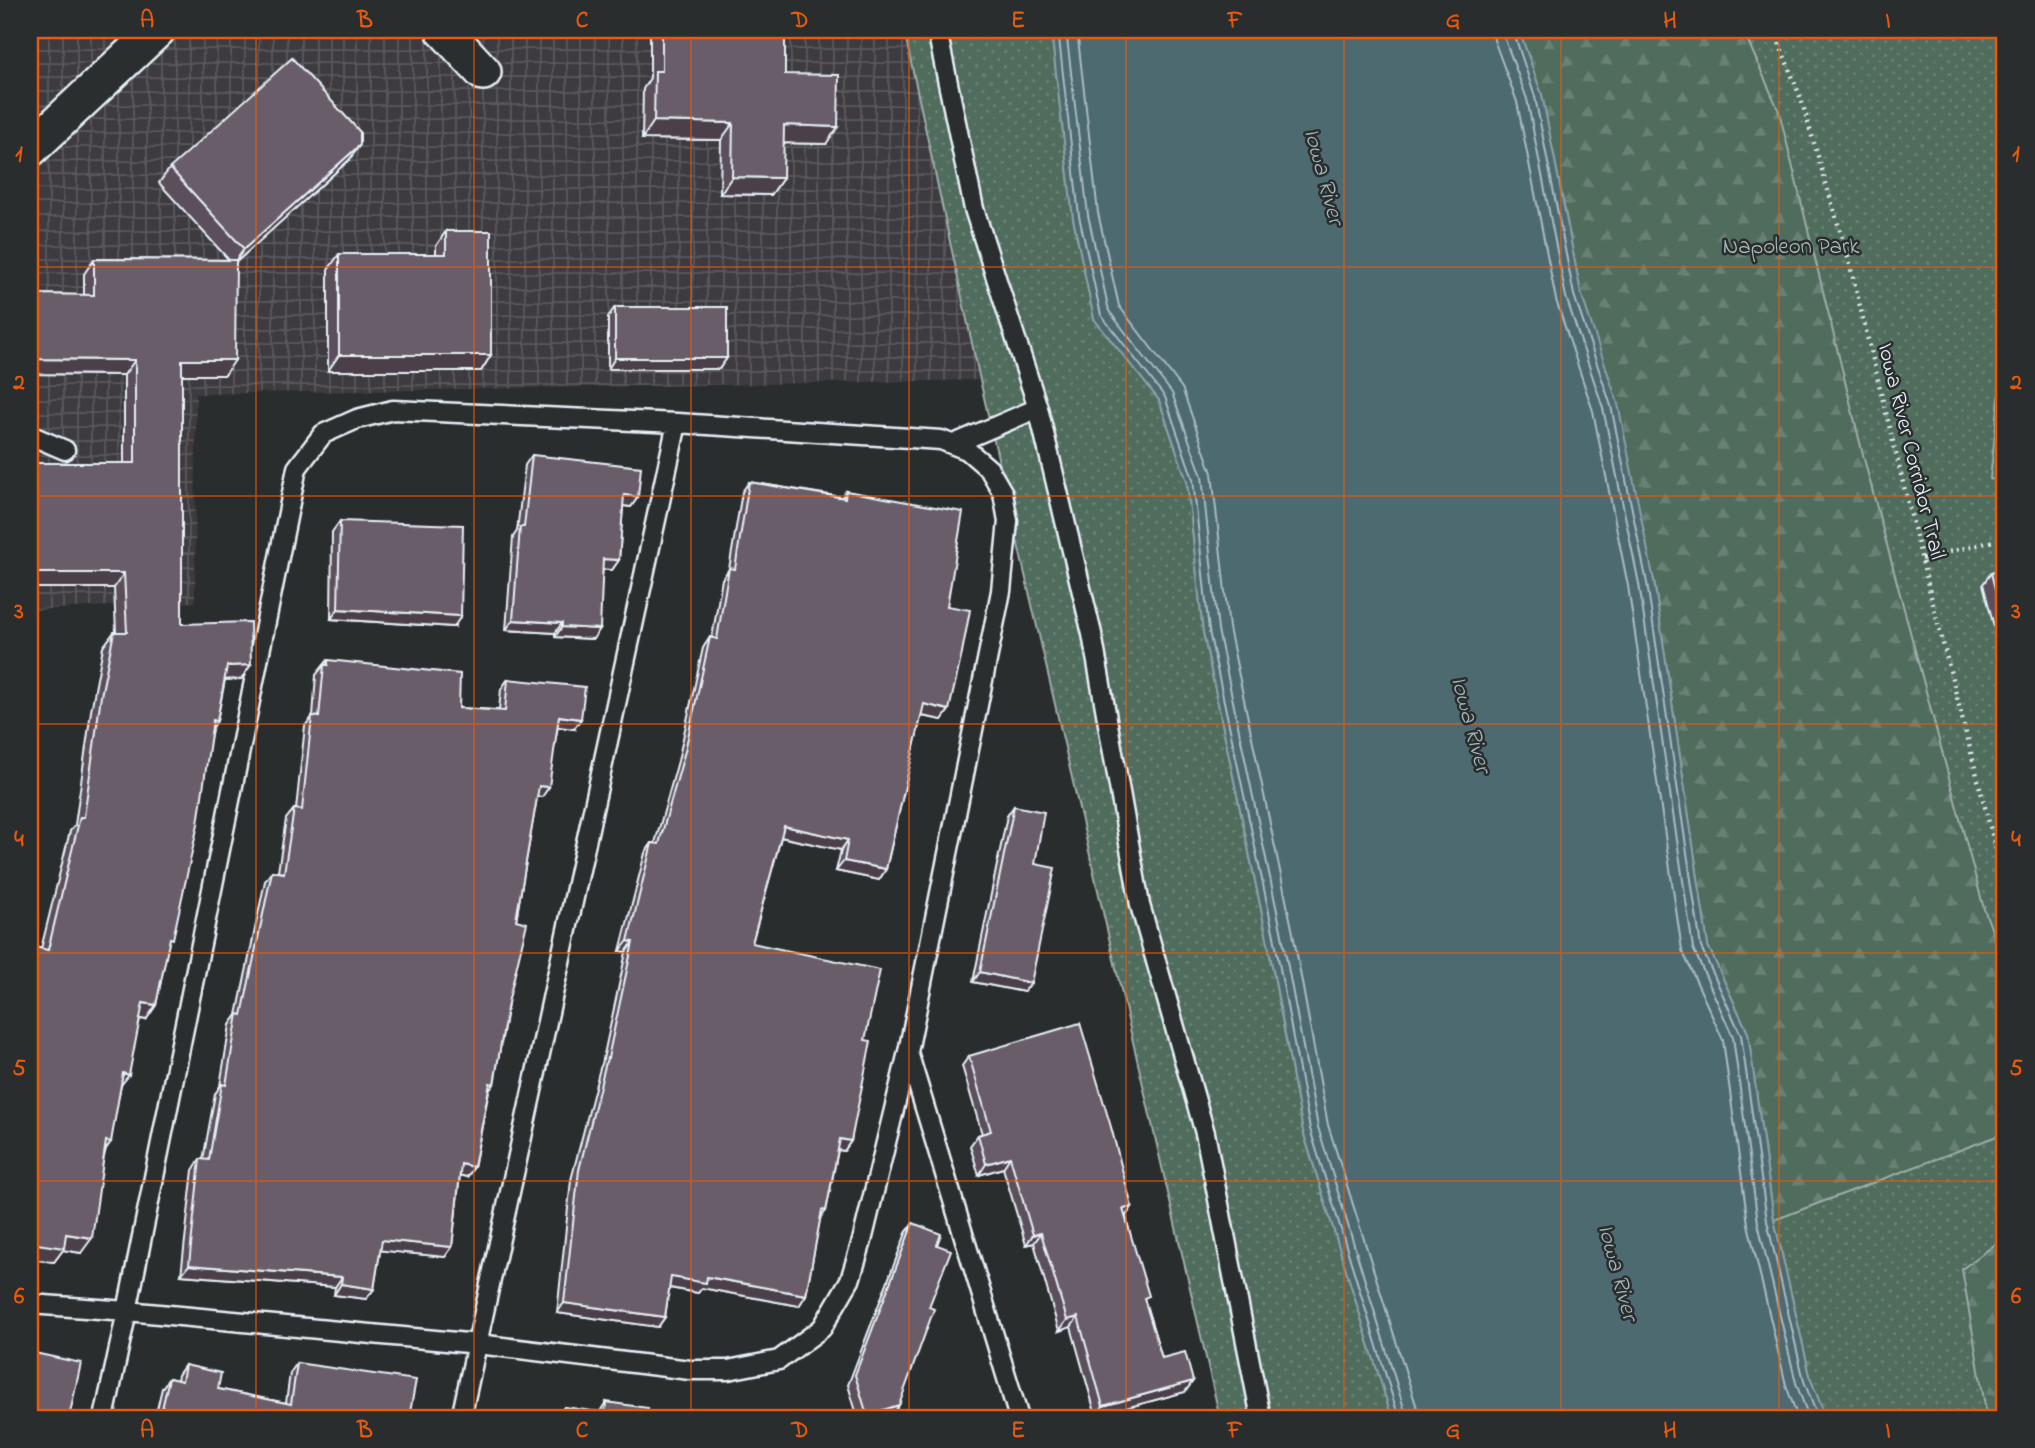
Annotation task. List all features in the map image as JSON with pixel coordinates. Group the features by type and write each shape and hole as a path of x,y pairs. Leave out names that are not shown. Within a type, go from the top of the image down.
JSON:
{"street":[{"path":"30,149 157,30"},
{"path":"444,30 483,72"}],"lane":[{"path":"937,30 974,209 1038,408 1092,634 1140,905 1205,1133 1261,1418"},
{"path":"954,444 1038,408"},
{"path":"30,1304 127,1311 478,1344 690,1370 728,1370 779,1360 822,1328 850,1280 908,1052 1001,591 1008,521 1003,493 989,469 967,450 941,440 677,423 393,410 357,419 323,435 297,468 127,1311 104,1418"},
{"path":"461,1418 677,423"},
{"path":"30,435 65,450"},
{"path":"908,1052 1019,1418"}],"path":[{"name":"Iowa River Corridor Trail","path":"1774,30 1801,99 1849,261 2005,885"},
{"path":"1922,559 2005,538"}],"shaded area":[{"path":"30,30 904,30 980,380 196,394 195,602 30,610"}],"green space":[{"path":"904,30 1051,30 1073,218 1094,318 1159,400 1187,481 1203,632 1267,938 1303,1131 1392,1418 1220,1418 980,380"},
{"name":"Napoleon Park","path":"1519,30 2005,30 2005,1418 1826,1418 1811,1380 1774,1220 1654,581 1542,95"},
{"name":"Napoleon Park","path":"1519,30 1743,30 1779,111 1864,459 1984,909 2005,965 2005,1133 1774,1220 1748,1033 1708,946 1654,581 1581,293 1542,95"},
{"path":"2005,345 2005,482 1990,479"},
{"path":"2005,1237 2005,1418 1987,1418 1962,1269"}],"water":[{"name":"Iowa River","path":"1051,30 1519,30 1542,95 1581,293 1618,404 1654,581 1708,946 1748,1033 1774,1220 1811,1380 1826,1418 1392,1418 1303,1131 1267,938 1203,632 1187,481 1159,400 1094,319 1073,218"}],"building":[{"path":"662,30 785,30 785,74 839,75 838,127 784,125 783,178 732,177 733,123 654,121 655,71 662,71"},
{"path":"292,58 360,132 360,145 244,249 170,168"},
{"path":"446,231 491,231 491,355 339,355 339,254 446,254"},
{"path":"94,259 236,260 235,360 182,360 182,624 250,622 251,665 227,666 217,721 213,720 198,824 173,939 170,938 156,1005 143,1003 129,1075 123,1073 111,1142 106,1141 92,1238 66,1234 64,1248 30,1243 30,946 48,950 80,817 84,817 101,696 114,632 127,632 124,573 30,573 30,463 135,463 135,360 32,359 33,294 94,295"},
{"path":"615,307 727,307 727,358 615,358"},
{"path":"532,455 641,467 638,497 624,495 619,560 603,559 600,629 513,620 520,527 524,527"},
{"path":"749,482 845,498 846,491 963,512 947,606 970,610 961,658 949,710 924,704 886,869 844,861 848,840 784,826 752,943 880,970 865,1040 871,1041 851,1141 840,1139 826,1211 822,1210 806,1295 707,1277 706,1283 671,1277 665,1317 564,1303 579,1170 608,1058 633,942 628,941 652,843 659,844 685,751 710,637 717,639 729,568 735,569"},
{"path":"340,521 463,525 461,616 338,609"},
{"path":"2005,570 2005,623 2004,624 1991,573"},
{"path":"328,660 460,674 459,708 505,711 508,679 585,687 581,719 559,716 549,787 539,786 516,920 527,923 508,1003 494,1084 490,1083 474,1167 461,1164 452,1247 382,1240 374,1289 341,1284 342,1277 189,1265 200,1159 209,1160 222,1084 226,1085 238,1014 242,1015 272,871 284,873 294,809 302,810 312,716 319,717 324,665 328,665"},
{"path":"1014,806 1044,812 1035,864 1055,868 1031,983 980,972"},
{"path":"1080,1023 1132,1207 1123,1209 1149,1296 1144,1298 1162,1358 1185,1352 1193,1381 1103,1406 1078,1317 1067,1320 1041,1233 1033,1235 1010,1157 986,1164 978,1135 991,1131 969,1056"},
{"path":"913,1223 941,1234 937,1245 951,1250 929,1307 934,1309 899,1405 867,1415 855,1375"},
{"path":"30,1352 81,1363 69,1418 30,1418"},
{"path":"297,1363 416,1380 409,1418 160,1418 169,1378 182,1381 185,1365 221,1373 218,1389 291,1404"},
{"path":"606,1402 648,1408 646,1418 562,1418 564,1407 605,1413"}]}
